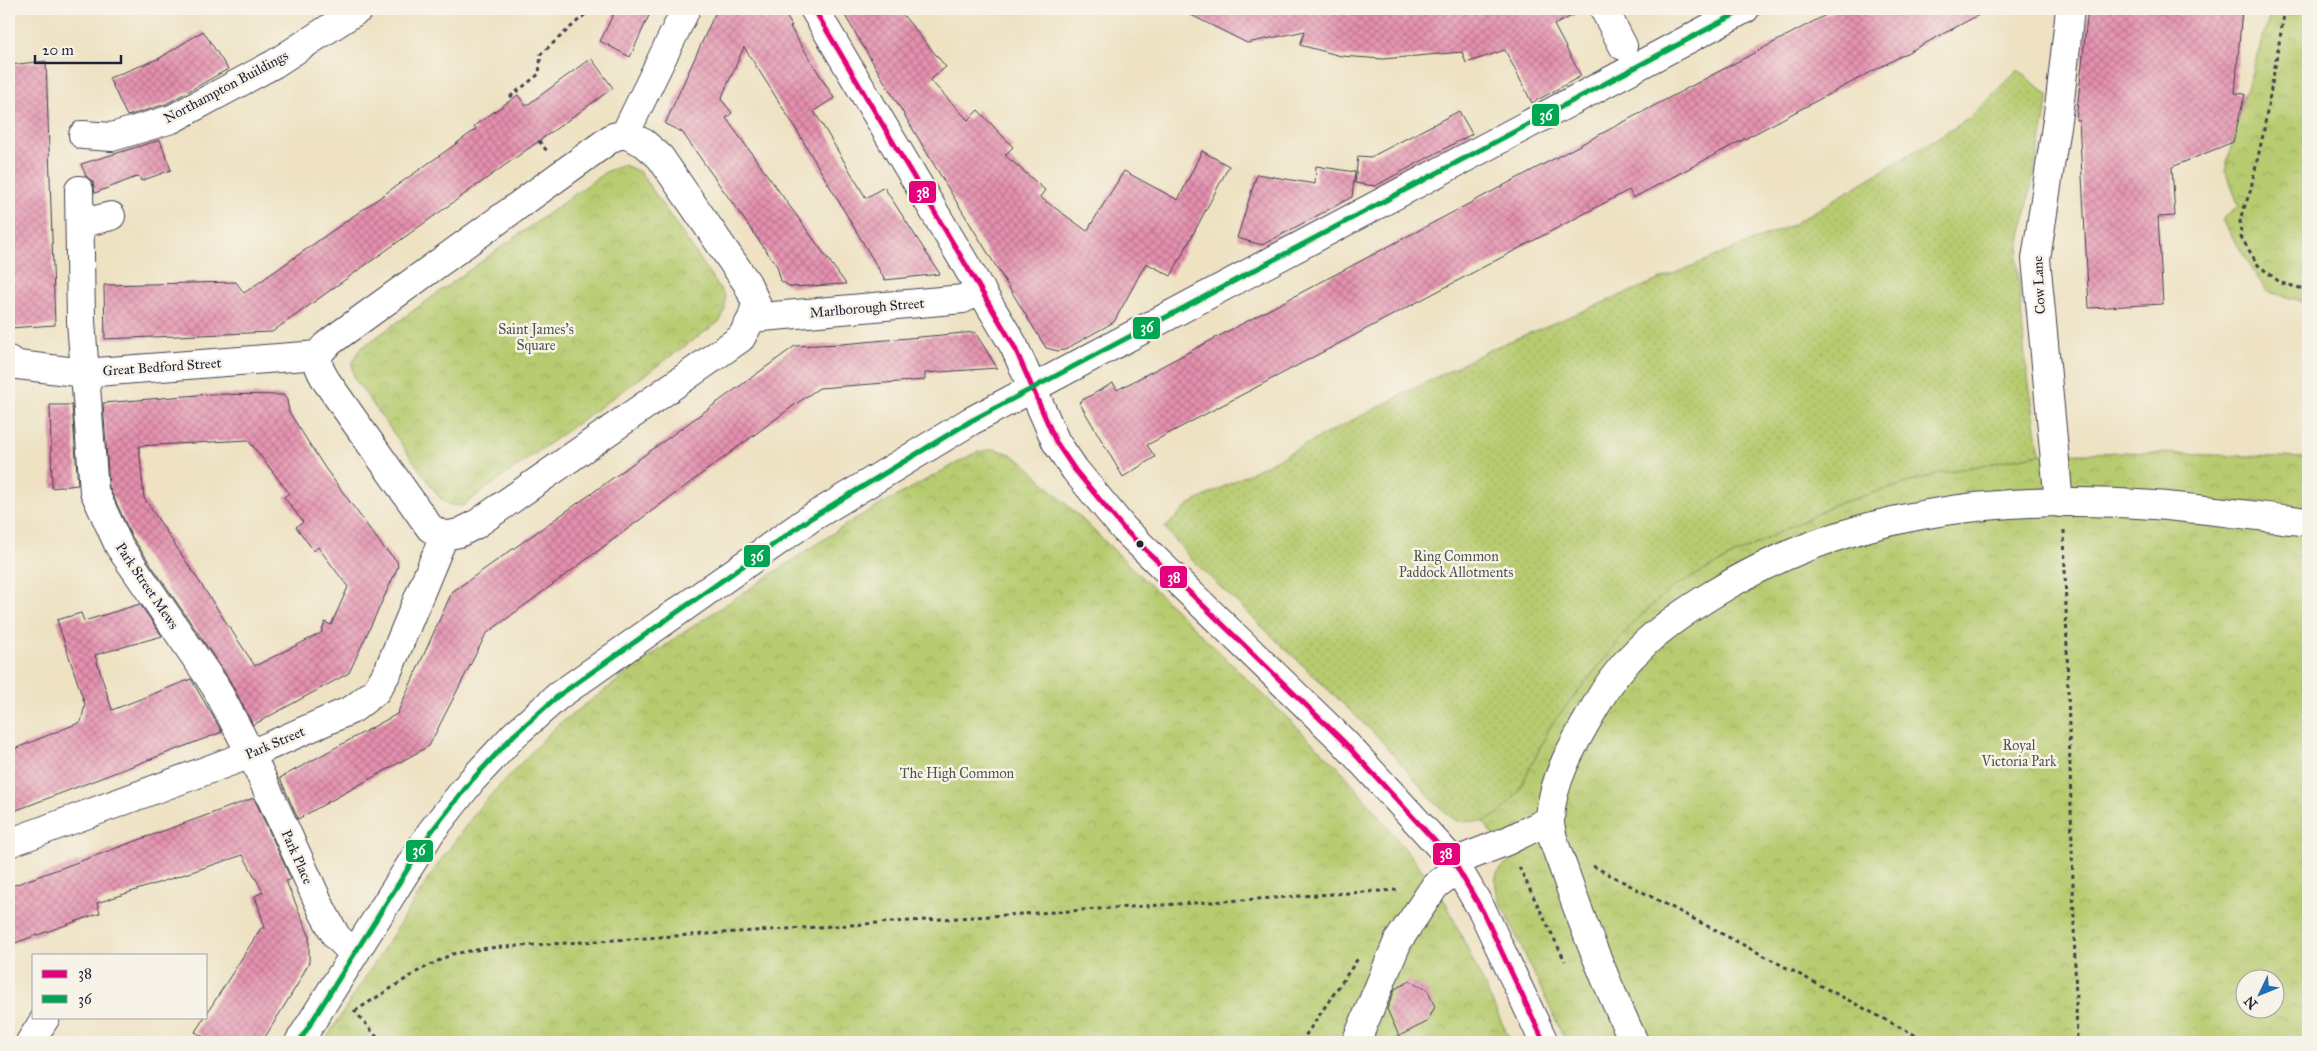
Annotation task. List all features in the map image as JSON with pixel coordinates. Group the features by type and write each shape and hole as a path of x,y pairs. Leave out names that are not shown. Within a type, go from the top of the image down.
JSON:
{"street":[{"name":"Northampton Buildings","path":"83,135 112,137 172,119 274,64 359,9"},
{"path":"624,134 686,9"},
{"path":"814,9 1014,346 1056,442 1098,500 1124,529 1343,741 1456,865 1483,912 1544,1042"},
{"path":"1604,9 1623,46"},
{"path":"300,1042 329,992 431,832 466,787 514,735 558,696 811,518 971,421 1745,9"},
{"name":"Cow Lane","path":"2059,503 2036,259 2060,100 2070,9"},
{"path":"624,134 644,143 660,158 736,267 747,283 756,303 752,318 741,338 475,525 459,533 444,536 430,528 327,382 318,368 318,355 323,347 613,137 624,134"},
{"name":"Park Street Mews","path":"79,190 81,321 94,491 119,546 215,686 251,754"},
{"path":"80,224 111,216"},
{"name":"Marlborough Street","path":"752,318 963,299 980,289"},
{"name":"Great Bedford Street","path":"9,360 18,365 84,373 318,355"},
{"path":"1634,1042 1580,917 1558,851 1550,820 1556,786 1575,741 1603,691 1641,644 1737,579 1803,548 1869,525 1942,510 2059,503 2154,505 2308,522"},
{"name":"Park Street","path":"9,843 251,754 353,709 376,691 388,671 444,536"},
{"name":"Park Place","path":"251,754 322,912 336,936 354,954"},
{"path":"1356,1042 1398,941 1435,886 1456,865 1550,820"},
{"path":"30,1042 45,1018"}],"path":[{"path":"510,97 539,74 541,54 590,9"},
{"path":"2285,9 2263,135 2250,192 2240,219 2241,237 2258,265 2281,283 2308,290"},
{"path":"2059,503 2064,522 2077,1042"},
{"path":"1507,841 1566,964"},
{"path":"1558,851 1608,872 1928,1042"},
{"path":"355,1011 420,970 452,954 488,948 1405,890"},
{"path":"329,992 355,1011 381,1042"}],"green space":[{"path":"2272,9 2308,9 2308,303 2266,291 2222,220 2239,206 2225,170 2245,94"},
{"name":"Ring Common Paddock Allotments","path":"2018,70 2049,96 2017,258 2025,358 2040,454 1940,473 1833,505 1674,586 1633,623 1551,725 1518,792 1500,813 1484,822 1456,821 1435,803 1379,738 1191,559 1165,528 1188,505 1493,348 1792,225 1970,118"},
{"name":"Saint James's Square","path":"624,165 640,172 725,296 725,310 720,321 462,506 450,505 440,498 354,378 352,363 360,349 607,171"},
{"name":"The High Common","path":"994,449 1011,454 1025,464 1342,771 1435,886 1446,903 1511,1042 324,1042 434,870 478,809 555,727 677,637 853,520 977,452"},
{"name":"Royal Victoria Park","path":"2125,452 2308,458 2308,1042 1566,1042 1498,897 1497,873 1509,861 1484,822 1500,813 1518,792 1551,725 1633,623 1674,586 1833,505 1940,473 2040,454"}],"building":[{"path":"616,9 652,9 630,57 600,41"},
{"path":"717,9 782,9 792,26 790,27 834,98 814,111 866,198 884,187 940,274 885,280 793,124 744,47 721,99 732,113 726,118 846,284 791,287 781,281 777,266 682,132 665,124"},
{"path":"841,9 898,9 946,67 930,80 968,120 978,110 1013,147 1005,155 1045,190 1040,197 1087,231 1124,171 1178,200 1202,151 1229,166 1171,276 1146,263 1114,322 1064,350 1058,351 1046,348"},
{"path":"1179,9 1585,9 1554,25 1581,76 1532,103 1505,50 1466,63 1462,52 1383,59 1341,56 1300,45 1305,31 1247,43"},
{"path":"1837,9 1990,9 1633,198 1629,190 1147,445 1155,457 1123,477 1079,402 1113,383 1117,390"},
{"path":"2088,9 2242,9 2235,93 2245,94 2233,142 2172,167 2175,216 2158,217 2163,304 2089,308 2079,120 2076,120"},
{"path":"203,31 228,69 166,104 127,116 109,78 160,58"},
{"path":"591,58 613,88 272,332 105,339 104,285 236,282 244,293 453,146 476,129 474,126 518,95 526,106"},
{"path":"46,61 55,325 9,328 9,65"},
{"path":"1459,111 1472,134 1375,186 1355,183 1358,156 1371,157"},
{"path":"160,140 171,170 141,181 139,176 95,193 93,182 86,176 81,164"},
{"path":"1316,166 1355,172 1352,197 1262,245 1237,238 1257,174 1315,184"},
{"path":"975,332 997,368 925,373 925,380 819,388 800,401 486,634 429,746 298,819 280,778 397,714 452,592 795,346 842,344"},
{"path":"209,394 283,395 287,400 289,412 325,468 383,547 397,561 398,567 349,673 253,725 228,677 132,537 109,487 103,403","holes":["248,440 289,493 284,497 303,522 296,527 314,551 318,547 348,587 331,625 325,622 321,633 255,666 144,498 139,446"]},
{"path":"50,405 72,405 78,485 52,488"},
{"path":"140,604 162,636 95,655 112,710 191,679 222,732 9,813 9,751 81,722 85,705 57,620 81,613 84,621"},
{"path":"254,798 291,879 286,881 309,935 309,962 299,982 262,1042 213,1042 195,1032 204,1018 208,1018 208,1012 261,928 265,928 255,896 263,892 243,855 97,903 100,913 9,945 9,887"},
{"path":"1410,981 1427,989 1435,1007 1427,1022 1399,1036 1387,1009 1395,989"}],"transit line":[{"name":"38","path":"814,9 1014,346 1056,442 1075,470 1124,529 1343,741 1454,862 1483,912 1544,1042"},
{"name":"36","path":"299,1042 431,832 472,780 514,735 558,696 811,518 971,421 1745,9"}]}
